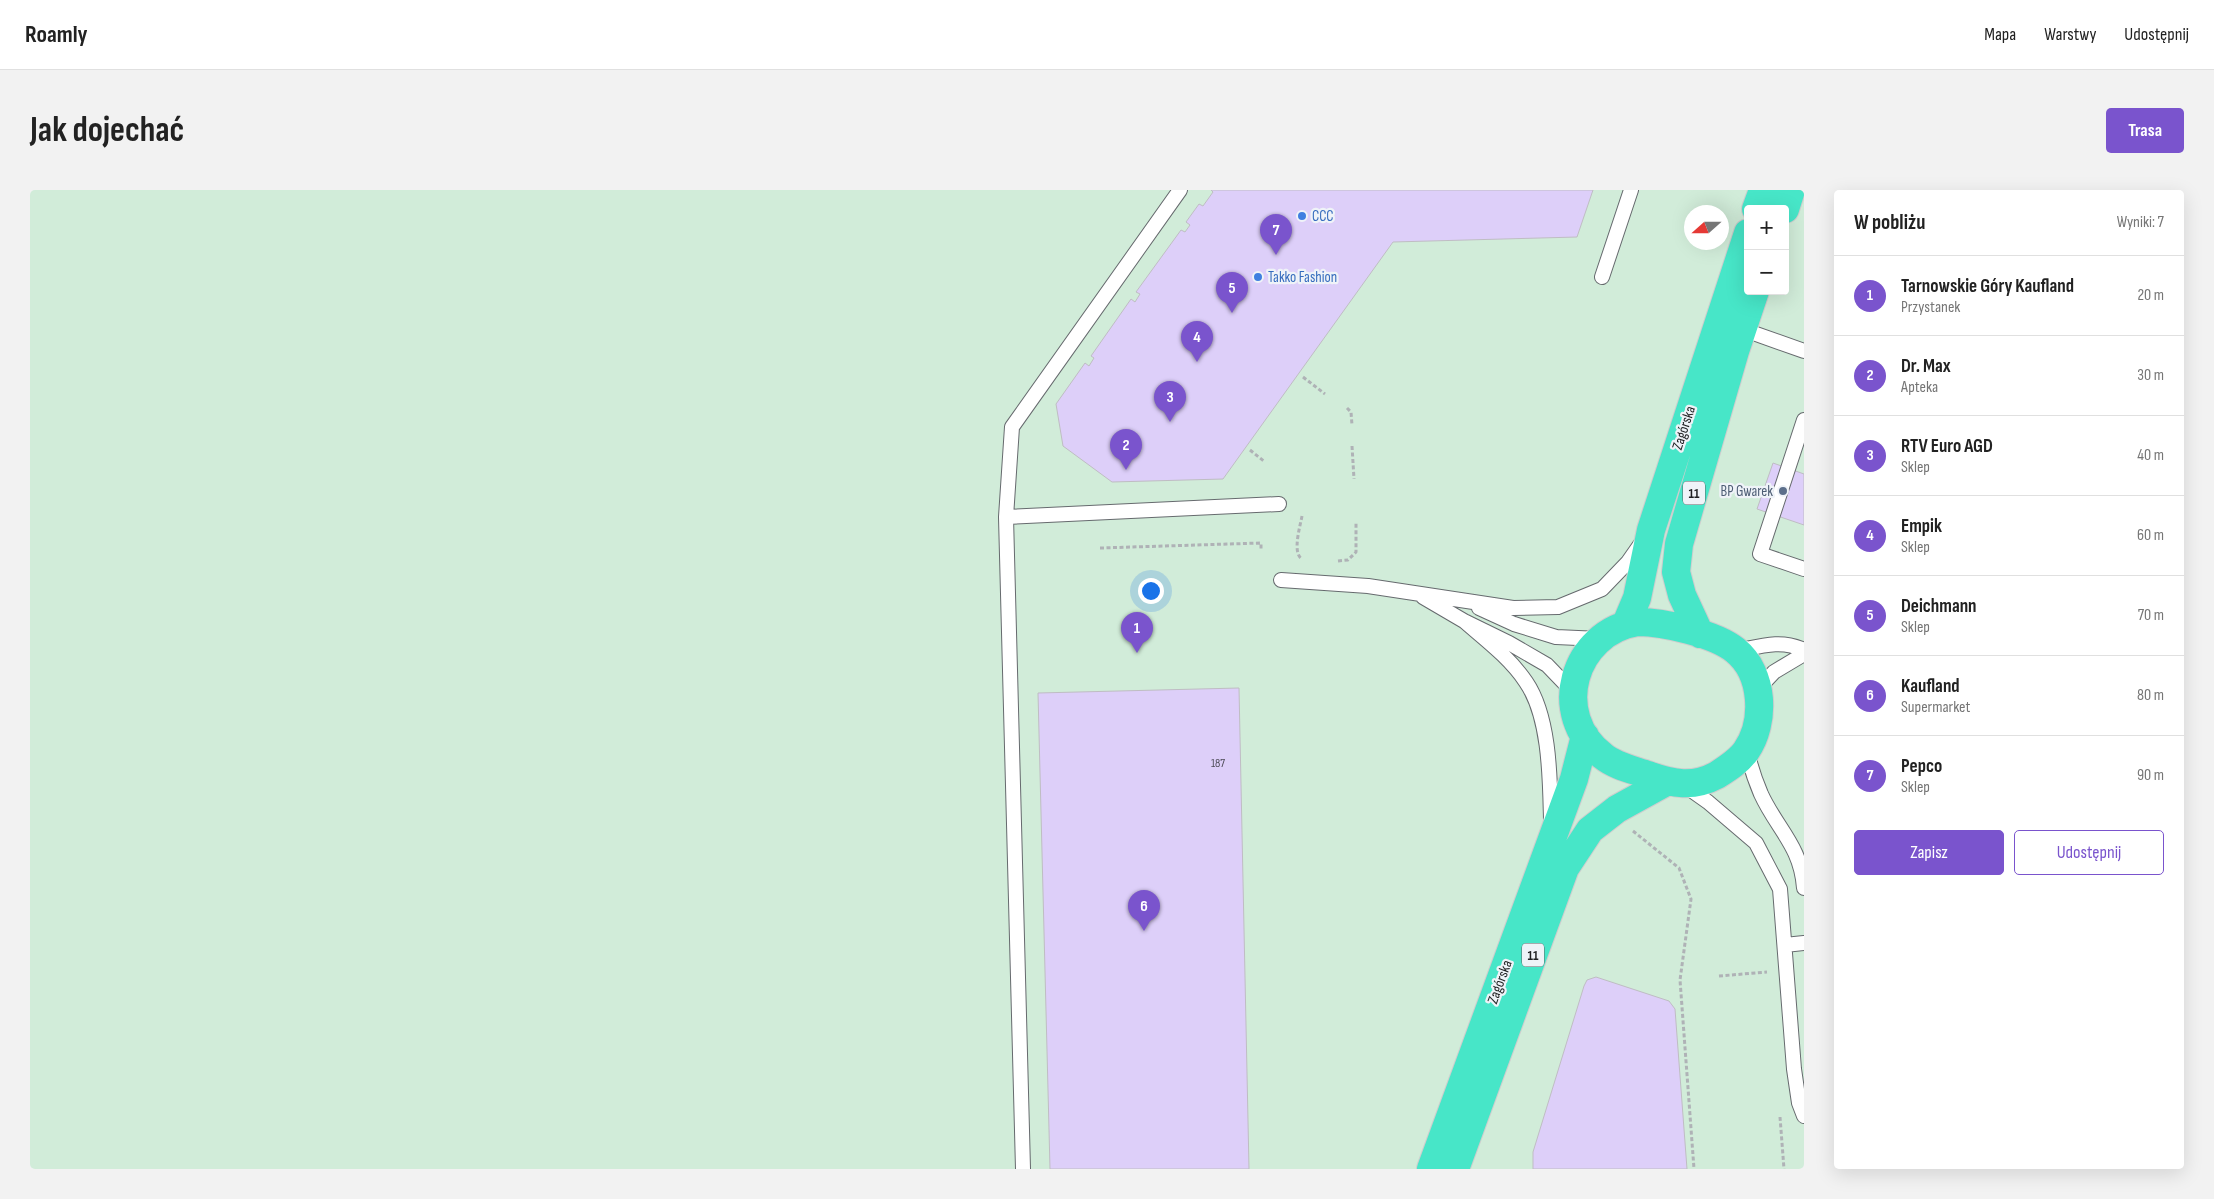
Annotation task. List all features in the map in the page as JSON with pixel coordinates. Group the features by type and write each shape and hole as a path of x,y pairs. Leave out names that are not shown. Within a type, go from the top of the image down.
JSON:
{"highway":[{"path":"1757,205 1763,190"},
{"path":"1785,205 1791,190"},
{"name":"Zagórska","path":"1626,624 1637,598 1646,562 1651,530 1744,245"},
{"name":"Zagórska","path":"1700,634 1682,595 1676,572 1679,544 1754,295"},
{"path":"1650,622 1700,634 1727,644 1737,651 1748,666 1758,689 1758,719 1747,750 1733,765 1701,782 1675,783 1603,757 1585,736 1575,717 1572,690 1581,663 1608,632 1626,624 1650,622"},
{"name":"Zagórska","path":"1431,1169 1574,779 1585,736"},
{"name":"Zagórska","path":"1454,1169 1565,868 1590,830 1624,804 1675,783"}],"lane":[{"path":"1023,1169 1006,517 1012,428 1180,190"},
{"path":"1602,277 1631,190"},
{"path":"1742,329 1804,351"},
{"path":"1804,420 1760,554 1804,569"},
{"path":"1006,517 1279,504"},
{"path":"1281,580 1368,586 1513,608 1558,607 1602,589 1628,562 1651,530"},
{"path":"1415,593 1547,665 1572,690"},
{"path":"1468,602 1514,624 1556,637 1600,640"},
{"path":"1464,621 1502,654 1527,683 1536,703 1546,737 1550,771 1552,840"},
{"path":"1737,651 1778,642 1794,645 1804,650"},
{"path":"1758,689 1774,672 1804,654"},
{"path":"1747,750 1750,766 1762,796 1794,848 1804,888"},
{"path":"1675,783 1708,802 1756,843 1780,889 1794,1069 1799,1103 1804,1116"},
{"path":"1785,945 1804,943"}],"path":[{"path":"1303,377 1325,394"},
{"path":"1346,408 1351,412 1352,425"},
{"path":"1352,446 1354,478"},
{"path":"1250,450 1265,462"},
{"path":"1302,516 1296,551 1298,556 1308,562"},
{"path":"1332,561 1348,560 1356,552 1356,523"},
{"path":"1100,548 1261,543 1261,551"},
{"path":"1630,828 1679,868 1692,899 1680,980 1694,1169"},
{"path":"1719,976 1770,972"}],"green space":[{"path":"30,190 1804,190 1804,1169 30,1169"}],"building":[{"path":"1211,190 1593,190 1577,237 1393,242 1223,479 1112,482 1063,446 1056,404 1085,363 1089,366 1094,358 1091,356 1131,299 1135,302 1140,294 1136,292 1181,230 1185,232 1190,225 1186,222 1199,204 1203,206 1213,192"},
{"name":"BP Gwarek","path":"1773,463 1804,474 1804,525 1757,509"},
{"path":"1239,688 1249,1169 1050,1169 1038,693"},
{"path":"1596,977 1669,1001 1675,1009 1687,1169 1533,1169 1533,1152 1584,986 1587,980"}],"place":[{"name":"CCC","path":"1302,216"},
{"name":"Pepco","path":"1276,255"},
{"name":"Takko Fashion","path":"1258,277"},
{"name":"Deichmann","path":"1232,313"},
{"name":"Empik","path":"1197,362"},
{"name":"RTV Euro AGD","path":"1170,422"},
{"name":"Dr. Max","path":"1126,470"},
{"name":"BP Gwarek","path":"1783,491"},
{"name":"Tarnowskie Góry Kaufland","path":"1137,653"},
{"name":"Kaufland","path":"1144,931"}]}
